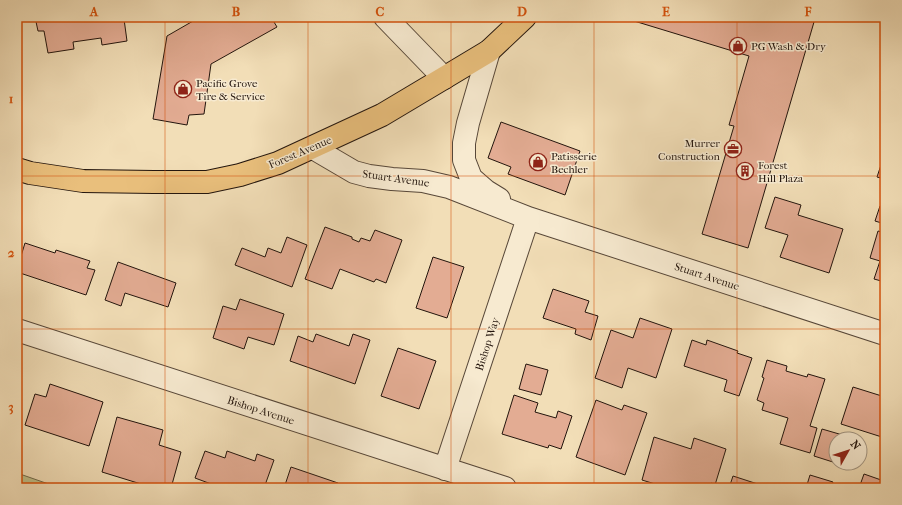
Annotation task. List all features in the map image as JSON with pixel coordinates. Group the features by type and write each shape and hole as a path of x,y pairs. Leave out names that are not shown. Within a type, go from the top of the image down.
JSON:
{"main road":[{"name":"Forest Avenue","path":"17,169 30,173 83,181 207,182 278,163 382,115 488,52 525,17"}],"street":[{"path":"385,17 444,78"},
{"name":"Stuart Avenue","path":"488,52 468,123 464,143 464,160 471,178 486,191 528,218"},
{"name":"Stuart Avenue","path":"313,148 354,172 369,176 392,179 423,180 449,187 528,218 885,334"},
{"name":"Bishop Way","path":"445,469 528,218"},
{"name":"Bishop Avenue","path":"17,330 505,488"}],"green space":[{"path":"17,473 60,488 17,488"}],"building":[{"path":"35,17 134,18 124,19 127,41 102,45 101,38 73,42 74,49 48,53 44,31 38,31"},
{"name":"Pacific Grove Tire & Service","path":"200,17 271,17 277,27 211,64 204,114 189,115 187,125 153,119 167,36"},
{"name":"Forest Hill Plaza","path":"621,17 799,17 814,22 748,248 702,234 734,126 729,125 749,56"},
{"name":"Patisserie Bechler","path":"501,122 580,151 565,195 508,174 511,167 488,158"},
{"path":"882,162 885,163 885,179 877,177"},
{"path":"775,197 801,205 798,215 843,229 829,273 780,257 788,235 765,228"},
{"path":"880,206 885,208 885,224 875,221"},
{"path":"325,227 352,237 352,239 359,242 361,238 370,241 375,230 402,240 386,283 376,279 374,282 340,269 332,289 305,279"},
{"path":"878,231 885,233 885,282 874,279 880,261 870,258"},
{"path":"287,237 307,245 292,287 235,265 242,248 265,257 268,248 281,253"},
{"path":"25,243 55,253 56,250 90,261 87,268 95,270 86,295 17,272"},
{"path":"433,257 464,267 447,318 416,308"},
{"path":"118,262 176,283 168,307 125,293 121,306 105,300"},
{"path":"553,289 589,301 585,312 598,316 591,340 575,334 576,329 543,318"},
{"path":"240,299 284,314 274,345 248,337 244,349 213,338 223,306 236,310"},
{"path":"640,318 672,329 656,378 628,368 622,388 595,378 611,330 633,338"},
{"path":"316,334 349,346 353,334 370,340 355,384 290,361 298,336 313,342"},
{"path":"692,340 706,345 707,340 738,351 737,353 752,358 739,396 724,391 727,380 684,366"},
{"path":"398,348 436,361 419,409 381,396"},
{"path":"767,360 787,366 786,371 807,377 808,374 825,379 810,426 817,428 810,453 780,444 788,418 762,410 764,403 757,400 764,378 762,377"},
{"path":"526,364 548,370 541,395 519,389"},
{"path":"50,384 103,402 89,446 25,425 35,394 46,397"},
{"path":"853,387 885,397 885,438 868,433 868,431 863,431 841,424"},
{"path":"514,395 538,403 535,412 556,418 558,411 572,416 561,449 549,445 548,448 502,434"},
{"path":"596,400 622,410 624,405 647,413 625,475 576,457"},
{"path":"117,417 163,430 159,445 181,452 171,488 154,488 102,472"},
{"path":"822,429 829,431 828,460 814,456"},
{"path":"654,437 691,449 694,438 726,449 715,485 711,483 709,488 668,488 642,480"},
{"path":"205,451 225,458 227,451 255,461 257,454 274,460 264,488 222,488 195,478"},
{"path":"291,467 338,483 337,488 284,488"},
{"path":"864,474 884,481 882,488 859,488"},
{"path":"810,475 833,482 831,488 806,488"},
{"path":"733,476 770,488 729,488"}],"place":[{"name":"PG Wash & Dry","path":"738,46"},
{"name":"Pacific Grove Tire & Service","path":"183,89"},
{"name":"Murrer Construction","path":"733,149"},
{"name":"Patisserie Bechler","path":"538,162"},
{"name":"Forest Hill Plaza","path":"745,171"}]}
